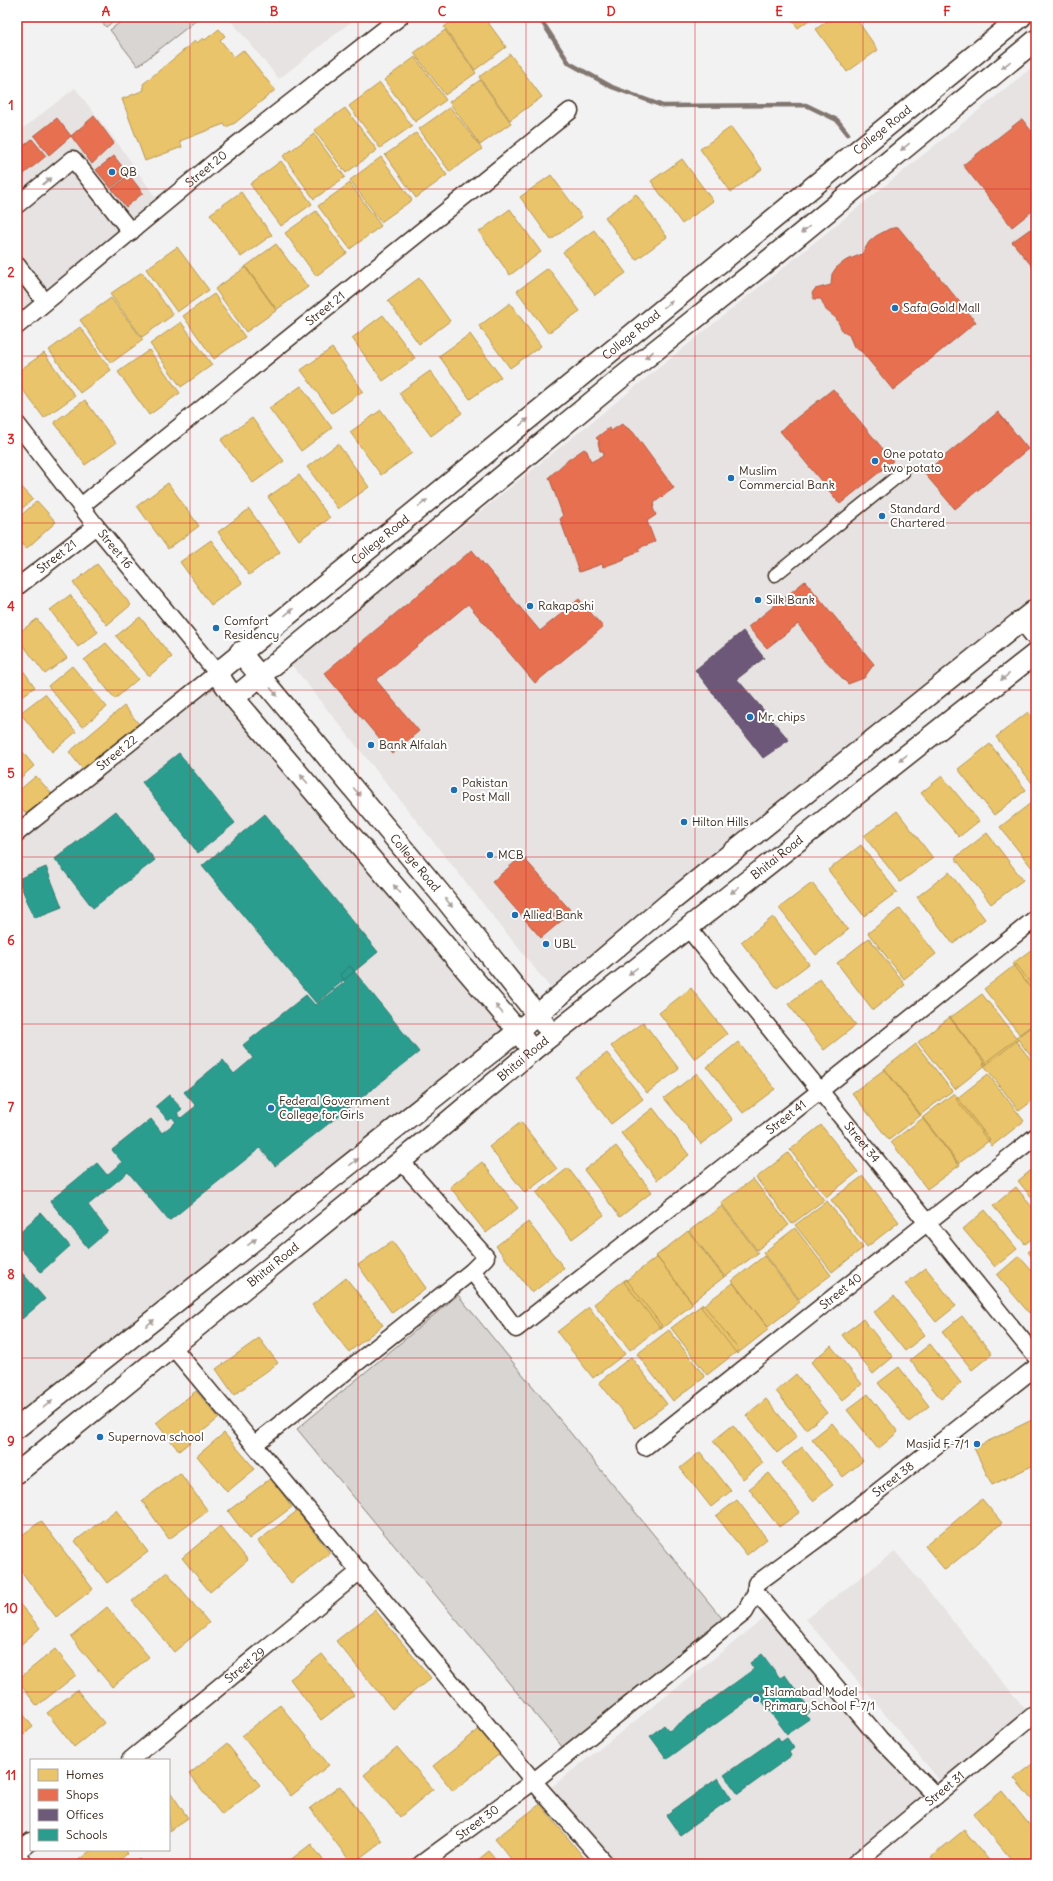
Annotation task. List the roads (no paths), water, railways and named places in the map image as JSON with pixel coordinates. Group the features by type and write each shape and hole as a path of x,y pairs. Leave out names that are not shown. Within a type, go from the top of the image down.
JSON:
{"street":[{"name":"Street 20","path":"17,326 217,160 400,17"},
{"name":"College Road","path":"217,673 240,652 1021,17"},
{"path":"234,698 622,377 770,259 1036,40"},
{"name":"Street 21","path":"81,506 570,111"},
{"path":"17,205 73,160 131,232"},
{"path":"17,265 45,302"},
{"name":"Street 16","path":"17,424 96,526 217,673"},
{"path":"775,575 903,472"},
{"name":"Street 21","path":"17,588 96,526"},
{"path":"1029,614 1036,636"},
{"name":"Bhitai Road","path":"17,1428 518,1031 669,903 1029,614"},
{"name":"College Road","path":"240,652 445,898 552,1035"},
{"name":"Bhitai Road","path":"17,1474 172,1346 401,1161 532,1051 1036,653"},
{"path":"217,673 234,698 518,1031 532,1051"},
{"name":"Street 22","path":"17,833 217,673"},
{"path":"669,903 688,928"},
{"name":"Street 41","path":"472,1271 516,1328 821,1090 1036,918"},
{"name":"Street 34","path":"688,928 821,1090 1036,1359"},
{"name":"Street 40","path":"645,1447 1036,1136"},
{"path":"255,1444 472,1271 486,1257 401,1161"},
{"path":"172,1346 534,1781 606,1864"},
{"name":"Street 38","path":"756,1592 756,1584 820,1537 1036,1359"},
{"name":"Street 29","path":"131,1759 360,1571"},
{"path":"756,1592 880,1739 936,1796"},
{"name":"Street 30","path":"421,1864 534,1781 745,1612 756,1592"},
{"name":"Street 31","path":"854,1864 1036,1713"},
{"path":"17,1852 30,1842"},
{"path":"17,1858 22,1864"}],"waterway":[{"path":"539,17 569,63 612,87 663,106 806,105 837,120 848,134"}],"place":[{"name":"QB","path":"112,172"},
{"name":"Safa Gold Mall","path":"895,308"},
{"name":"One potato two potato","path":"875,461"},
{"name":"Muslim Commercial Bank","path":"731,478"},
{"name":"Standard Chartered","path":"882,516"},
{"name":"Silk Bank","path":"758,600"},
{"name":"Rakaposhi","path":"530,606"},
{"name":"Comfort Residency","path":"216,628"},
{"name":"Mr. chips","path":"750,717"},
{"name":"Bank Alfalah","path":"371,745"},
{"name":"Pakistan Post Mall","path":"454,790"},
{"name":"Hilton Hills","path":"684,822"},
{"name":"MCB","path":"490,855"},
{"name":"Allied Bank","path":"515,915"},
{"name":"UBL","path":"546,944"},
{"name":"Federal Government College for Girls","path":"271,1108"},
{"name":"Supernova school","path":"100,1437"},
{"name":"Masjid F-7/1","path":"977,1444"},
{"name":"Islamabad Model Primary School F-7/1","path":"756,1699"}]}
